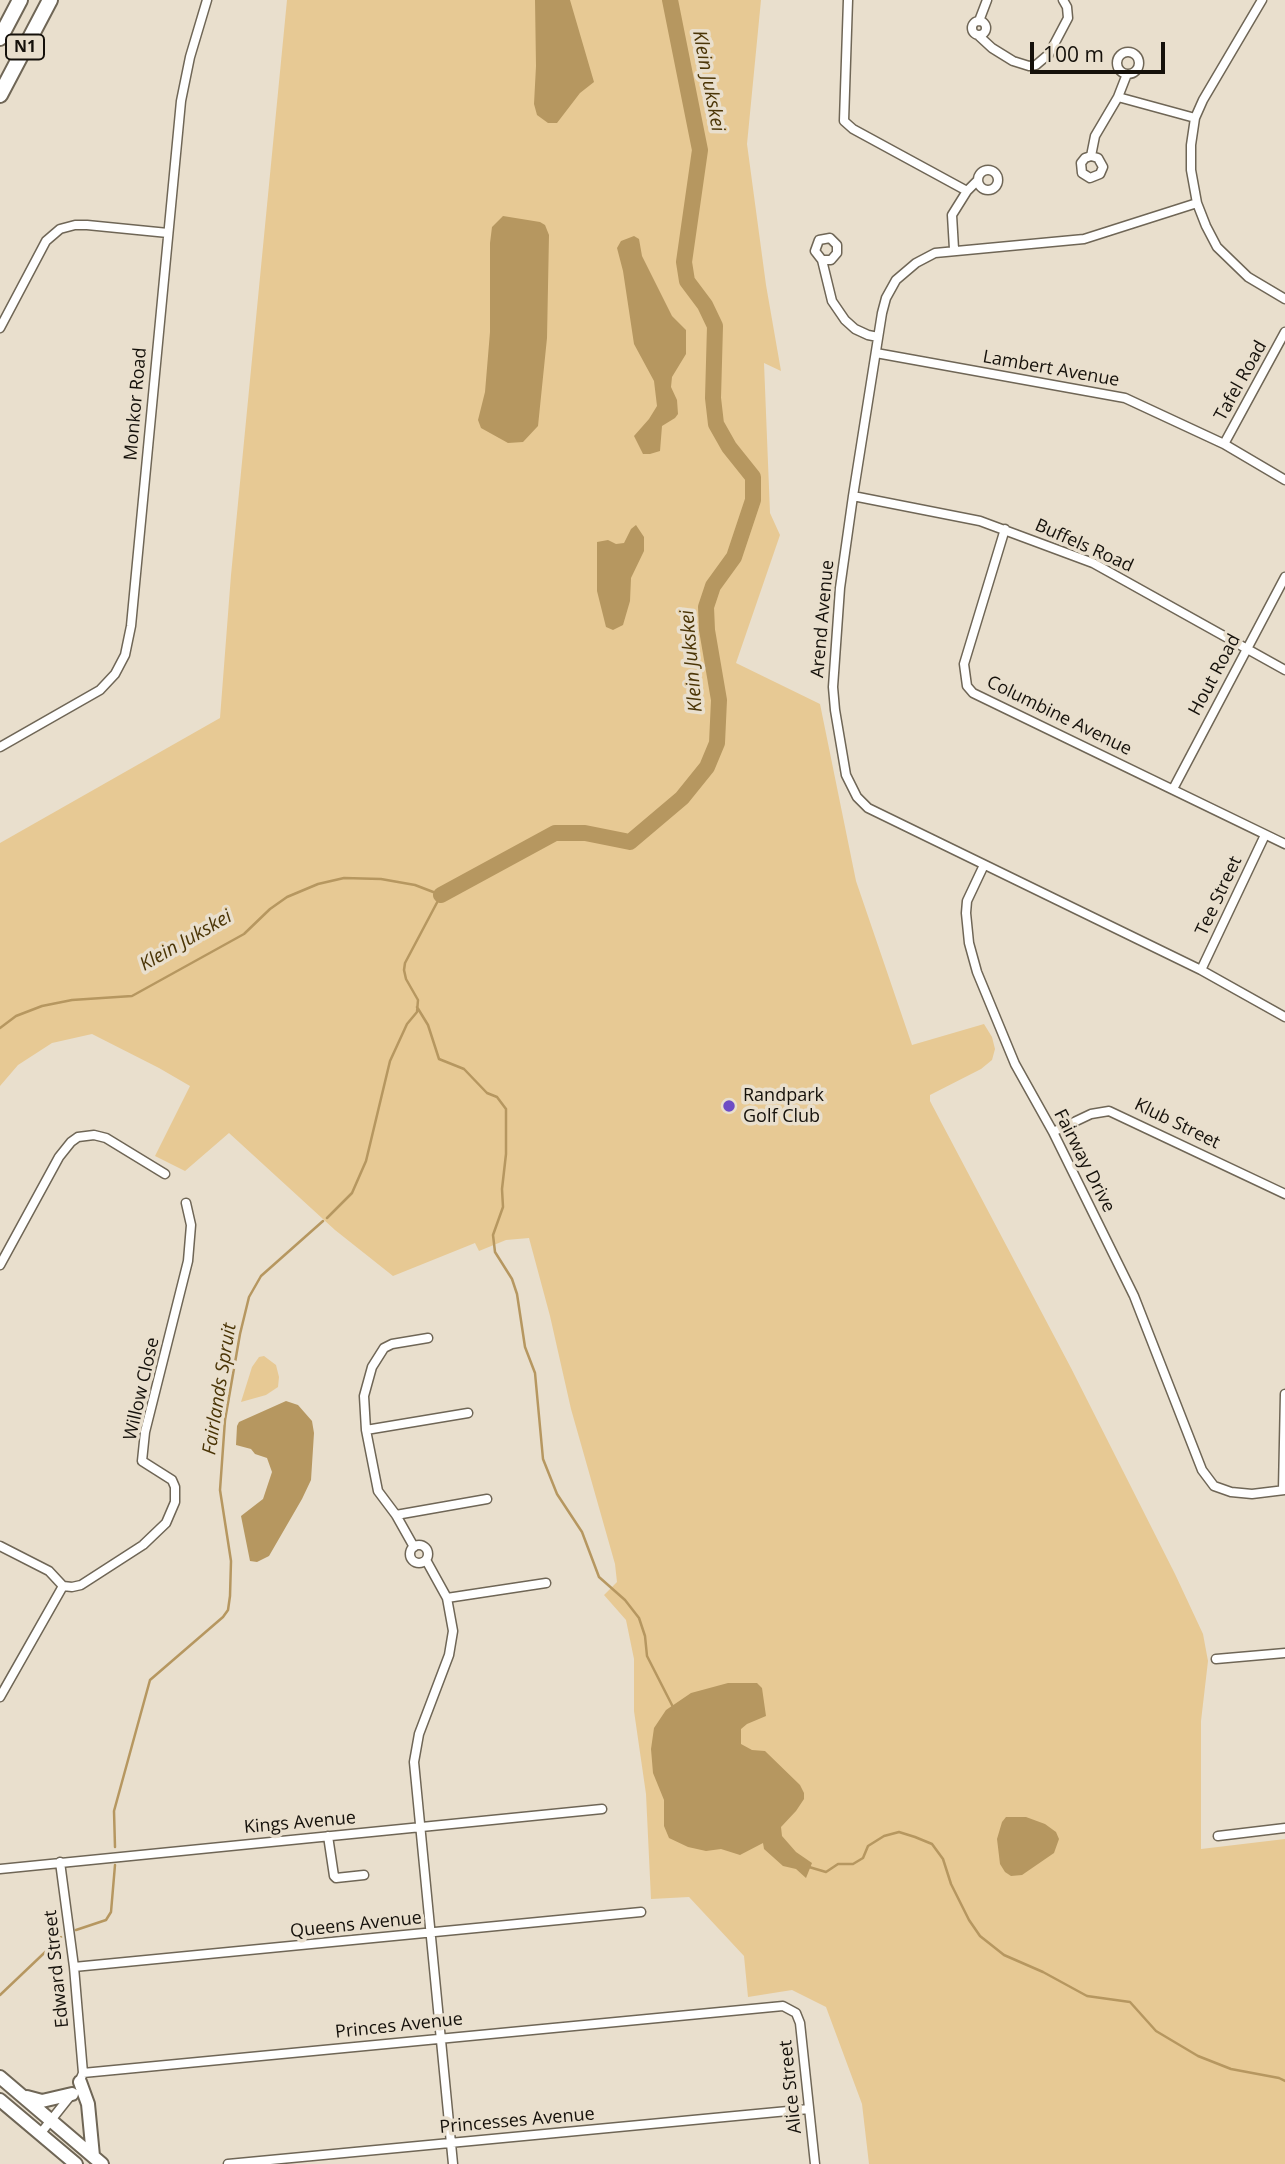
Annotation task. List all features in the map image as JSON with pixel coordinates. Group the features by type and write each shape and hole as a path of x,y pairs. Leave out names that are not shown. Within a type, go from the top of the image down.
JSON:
{"highway":[{"name":"N1","path":"0,38 19,0"},
{"name":"N1","path":"0,94 50,0"}],"main road":[{"path":"0,2077 98,2160"},
{"path":"81,2078 98,2160"},
{"path":"20,2094 42,2101 72,2094"},
{"path":"0,2100 76,2164"}],"street":[{"name":"Monkor Road","path":"0,747 100,690 115,674 125,655 130,633 181,101 190,57 207,0"},
{"path":"848,0 844,121 853,129 967,191"},
{"path":"987,0 979,21 974,22 971,28 973,33 1013,61 1029,66 1037,65 1049,54 1068,18 1063,0"},
{"path":"1262,0 1211,84 1195,118 1191,170 1197,203 1212,236 1232,263 1248,277 1285,299"},
{"path":"1091,156 1095,136 1118,97 1126,74"},
{"path":"1118,97 1195,118"},
{"path":"954,249 952,215 967,191 978,180"},
{"name":"Arend Avenue","path":"1197,203 1092,237 954,249 927,257 896,280 886,298 878,337 840,587 833,687 838,734 846,775 857,797 868,808 1201,970 1285,1017"},
{"path":"0,328 46,241 60,229 87,225 168,233"},
{"path":"822,260 832,301 837,310 855,329 878,337"},
{"name":"Tafel Road","path":"1224,444 1285,332"},
{"name":"Lambert Avenue","path":"876,353 1125,398 1224,444 1285,480"},
{"name":"Buffels Road","path":"853,496 958,516 1005,529 1093,563 1285,670"},
{"name":"Columbine Avenue","path":"1005,529 964,664 967,686 982,697 1285,844"},
{"name":"Hout Road","path":"1173,789 1285,577"},
{"name":"Tee Street","path":"1201,970 1265,835"},
{"name":"Fairway Drive","path":"984,865 967,901 967,928 973,962 1015,1064 1053,1132 1134,1296 1202,1470 1214,1486 1221,1490 1252,1494 1284,1490"},
{"name":"Klub Street","path":"1053,1132 1090,1114 1109,1111 1285,1194"},
{"path":"0,1265 64,1149 78,1137 94,1135 106,1138 165,1174"},
{"name":"Willow Close","path":"62,1586 80,1585 143,1545 166,1523 175,1502 176,1493 172,1480 142,1461 145,1432 188,1261 191,1225 186,1203"},
{"path":"428,1338 392,1344 384,1348 378,1355 367,1381 364,1396 366,1430 377,1491 396,1515 414,1547 410,1553 413,1560 419,1563 425,1560 447,1598 452,1623 452,1647 414,1754 453,2164"},
{"path":"1284,1490 1285,1394"},
{"path":"366,1430 468,1413"},
{"path":"396,1515 486,1499"},
{"path":"0,1546 49,1571 62,1586 0,1697"},
{"path":"447,1598 546,1583"},
{"path":"1216,1659 1285,1653"},
{"name":"Kings Avenue","path":"0,1868 602,1809"},
{"path":"1218,1836 1285,1828"},
{"path":"328,1836 334,1876 337,1878 363,1875"},
{"name":"Edward Street","path":"60,1863 74,1968 81,2078"},
{"name":"Queens Avenue","path":"74,1968 640,1912"},
{"name":"Princes Avenue","path":"81,2078 441,2038 772,2006 792,2009"},
{"name":"Alice Street","path":"792,2009 799,2017 815,2164"},
{"path":"40,2134 72,2094 81,2078"},
{"name":"Princesses Avenue","path":"228,2164 809,2109"}],"shaded area":[{"path":"287,0 761,0 747,144 781,371 764,363 770,513 780,535 736,663 820,704 856,881 912,1045 984,1024 992,1037 995,1049 992,1060 981,1069 930,1095 930,1101 1071,1368 1203,1634 1208,1661 1201,1721 1201,1849 1285,1839 1285,2164 869,2164 862,2104 826,2007 792,1990 748,1997 744,1956 689,1897 651,1899 646,1794 634,1711 634,1659 626,1620 604,1595 617,1582 615,1564 571,1409 529,1238 506,1240 479,1251 475,1243 393,1276 335,1230 229,1133 185,1171 155,1156 190,1086 92,1034 52,1043 18,1065 0,1086 0,843 220,718 231,575"},
{"path":"535,0 570,0 594,82 580,93 557,123 548,123 537,115 534,104"},
{"path":"503,216 540,222 545,225 549,235 547,338 538,426 523,442 508,443 481,428 478,420 485,392 490,332 490,243 492,227"},
{"path":"634,236 639,239 642,256 672,316 686,330 686,354 672,377 671,387 677,400 678,414 662,426 660,451 650,454 643,454 634,436 657,406 654,381 634,344 617,248 621,241"},
{"path":"636,525 644,537 644,551 631,578 630,601 623,625 613,630 606,627 597,591 597,542 608,540 616,544 624,543"},
{"path":"264,1356 276,1365 278,1387 266,1395 241,1402 252,1367 259,1357"},
{"path":"286,1401 298,1405 312,1421 314,1433 311,1480 269,1556 257,1562 250,1561 241,1516 263,1499 272,1472 267,1458 255,1454 251,1449 236,1445 237,1426 239,1422"},
{"path":"728,1683 757,1683 762,1688 766,1716 741,1729 741,1744 752,1750 765,1751 800,1785 804,1793 804,1799 796,1811 781,1827 782,1836 796,1852 812,1863 806,1878 796,1869 783,1866 764,1849 763,1843 740,1855 721,1849 706,1851 688,1847 669,1838 664,1826 664,1800 653,1773 651,1749 654,1728 666,1710 691,1693"},
{"path":"1006,1817 1026,1817 1045,1824 1056,1832 1059,1839 1054,1853 1022,1875 1011,1876 1000,1864 997,1839"}],"waterway":[{"name":"Klein Jukskei","path":"441,895 555,833 585,833 630,842 682,798 707,767 717,743 719,700 707,630 706,607 713,586 734,557 753,500 753,477 729,447 716,424 713,398 715,326 705,305 687,281 684,262 700,150 670,0"},
{"name":"Klein Jukskei","path":"0,1028 16,1016 42,1006 72,1000 132,996 244,934 287,897 318,884 344,878 381,879 415,885 441,895 405,963 406,979 418,1000 417,1012 407,1024 390,1061 366,1161 352,1193 327,1218"},
{"path":"417,1007 428,1025 439,1059 464,1069 487,1093 497,1097 506,1109 503,1207 493,1235 495,1252 512,1279 517,1294 525,1347 535,1373 543,1459 557,1494 582,1532 599,1577 625,1600 639,1618 645,1636 647,1656 674,1709"},
{"name":"Fairlands Spruit","path":"115,1847 114,1811 150,1680 228,1610 231,1561 220,1490 225,1420 249,1297 261,1276 323,1221"},
{"path":"809,1867 826,1872 838,1864 853,1864 863,1858 868,1846 884,1836 899,1832 932,1844 943,1859 951,1884 969,1920 980,1936 1004,1955 1087,1996 1130,2002 1156,2031 1198,2056 1231,2069 1285,2081"},
{"name":"Fairlands Spruit","path":"76,1930 106,1920 111,1912 115,1865"},
{"name":"Fairlands Spruit","path":"0,1995 61,1937"}],"place":[{"name":"Randpark Golf Club","path":"729,1106"}]}
